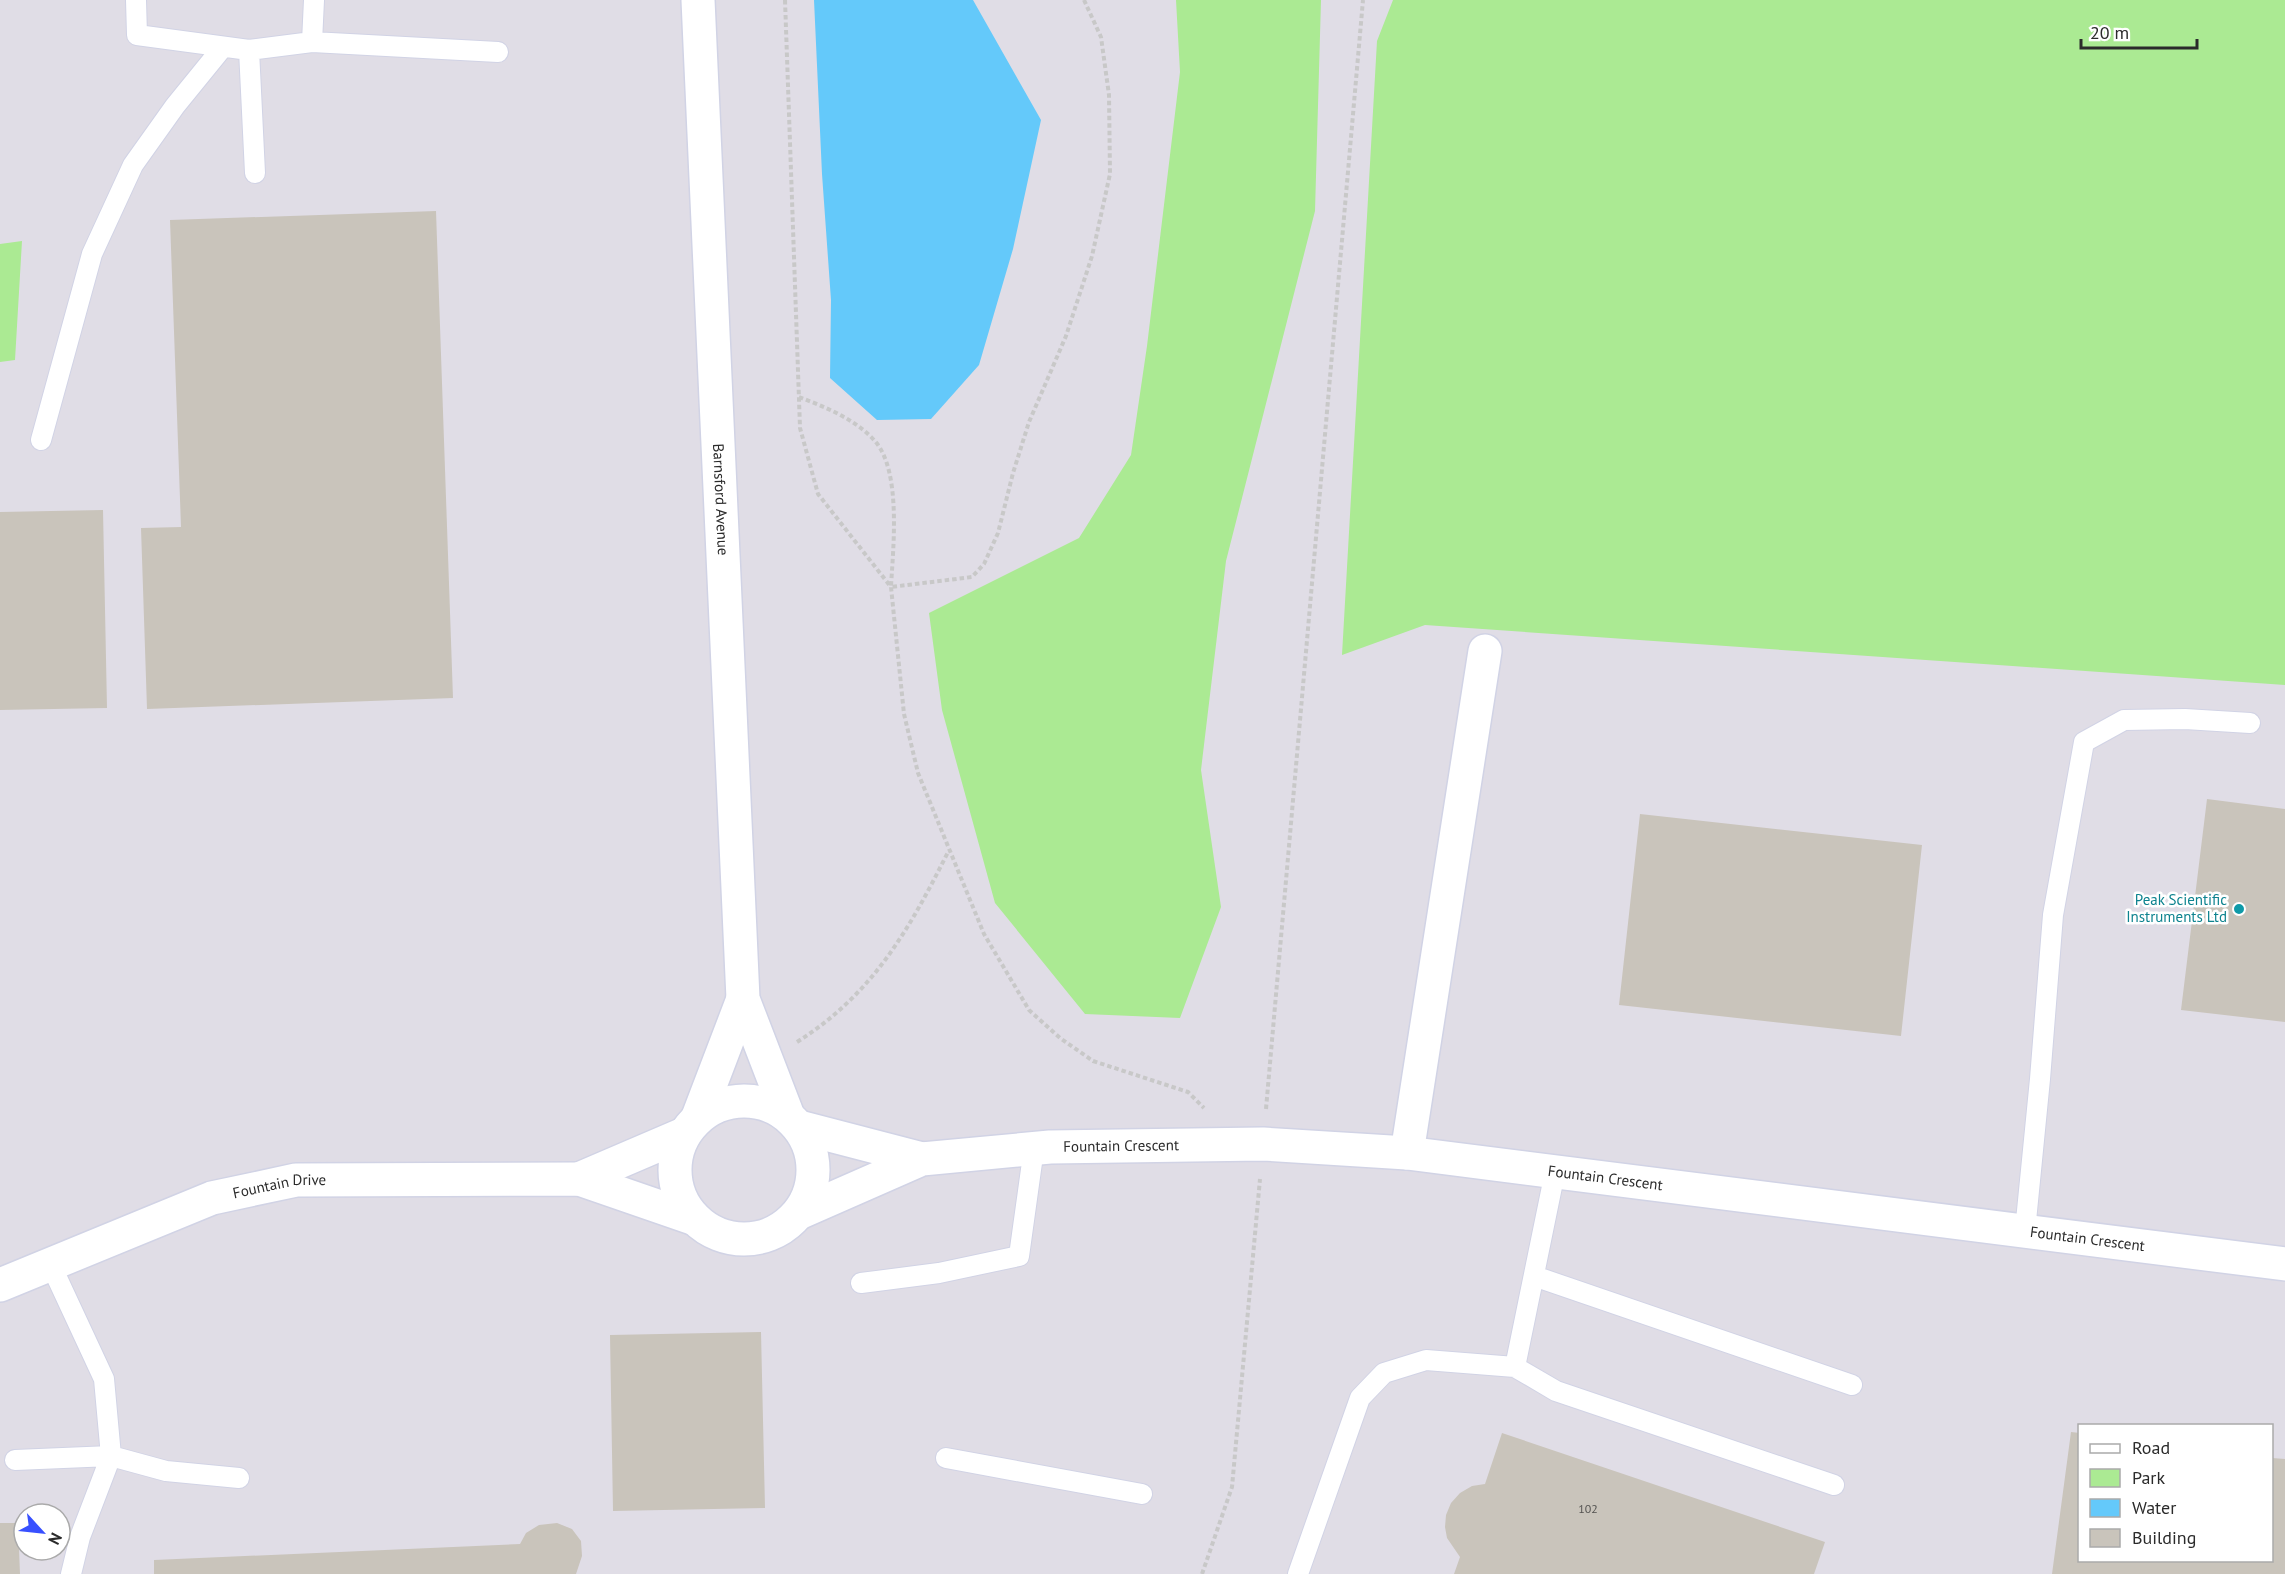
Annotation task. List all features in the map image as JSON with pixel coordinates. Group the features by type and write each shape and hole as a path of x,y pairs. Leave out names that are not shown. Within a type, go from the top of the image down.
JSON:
{"street":[{"name":"Barnsford Avenue","path":"698,0 743,999 793,1122"},
{"path":"1407,1153 1485,651"},
{"name":"Barnsford Avenue","path":"691,1126 743,999"},
{"path":"752,1101 771,1106 793,1122 810,1147 813,1169 810,1192 799,1213 781,1230 758,1239 734,1240 711,1233 692,1218 679,1198 674,1176 676,1154 691,1126 714,1107 732,1102 752,1101"},
{"name":"Fountain Crescent","path":"793,1122 922,1159"},
{"name":"Fountain Drive","path":"579,1179 691,1126"},
{"name":"Fountain Crescent","path":"799,1213 922,1159 1034,1148 1263,1144 1407,1153 2285,1264"},
{"name":"Fountain Drive","path":"0,1286 212,1198 296,1180 579,1179 692,1218"}],"lane":[{"path":"136,0 137,35 249,50 312,42 498,52"},
{"path":"312,42 314,0"},
{"path":"40,440 92,254 133,165 175,106 223,47"},
{"path":"249,50 255,173"},
{"path":"2025,1231 2053,915 2084,742 2124,720 2185,719 2250,723"},
{"path":"861,1283 939,1274 1019,1256 1034,1148"},
{"path":"1515,1367 1555,1172"},
{"path":"51,1265 104,1379 111,1456 80,1537 71,1574"},
{"path":"1534,1276 1852,1385"},
{"path":"1298,1574 1360,1398 1384,1373 1426,1360 1515,1367 1556,1391 1834,1485"},
{"path":"15,1460 111,1456 166,1471 239,1478"},
{"path":"946,1458 1142,1494"}],"path":[{"path":"785,0 800,428 818,494 891,587"},
{"path":"891,587 972,577 984,564 998,534 1013,473 1029,422 1066,336 1092,256 1110,174 1109,95 1101,37 1084,0"},
{"path":"1202,1574 1232,1486 1363,0"},
{"path":"799,397 826,408 853,423 875,441 889,468 893,500 891,587 904,714 918,773 984,934 1029,1010 1060,1038 1093,1061 1188,1092 1211,1115 1215,1145"},
{"path":"763,1051 788,1048 822,1026 856,996 889,957 920,907 949,851"}],"shaded area":[{"path":"0,0 2285,0 2285,1574 0,1574"}],"green space":[{"path":"1176,0 1321,0 1315,211 1226,561 1201,770 1221,907 1180,1018 1085,1014 995,903 942,710 929,613 1079,538 1131,455 1147,346 1180,72"},
{"path":"1393,0 2285,0 2285,685 1425,625 1342,655 1377,41"},
{"path":"22,241 15,360 0,362 0,244"}],"water":[{"path":"814,0 973,0 1041,120 1013,249 979,365 931,419 877,420 830,378 831,300 822,174"}],"building":[{"path":"436,211 453,698 147,709 141,528 181,527 170,220"},
{"path":"103,510 107,708 0,710 0,512"},
{"name":"Peak Scientific Instruments Ltd","path":"2207,799 2285,809 2285,1022 2181,1010"},
{"path":"1640,814 1922,845 1901,1036 1619,1005"},
{"path":"761,1332 765,1508 613,1511 610,1335"},
{"path":"2071,1432 2078,1433 2078,1562 2273,1562 2273,1458 2285,1459 2285,1574 2052,1574"},
{"path":"1502,1433 1825,1542 1814,1574 1454,1574 1460,1557 1447,1538 1446,1515 1451,1503 1460,1493 1472,1486 1485,1484"},
{"path":"0,1523 12,1523 12,1562 20,1562 20,1574 0,1574"},
{"path":"557,1523 572,1529 581,1541 582,1556 576,1574 154,1574 154,1560 520,1544 526,1533 539,1525"}],"place":[{"name":"Peak Scientific Instruments Ltd","path":"2239,909"}]}
